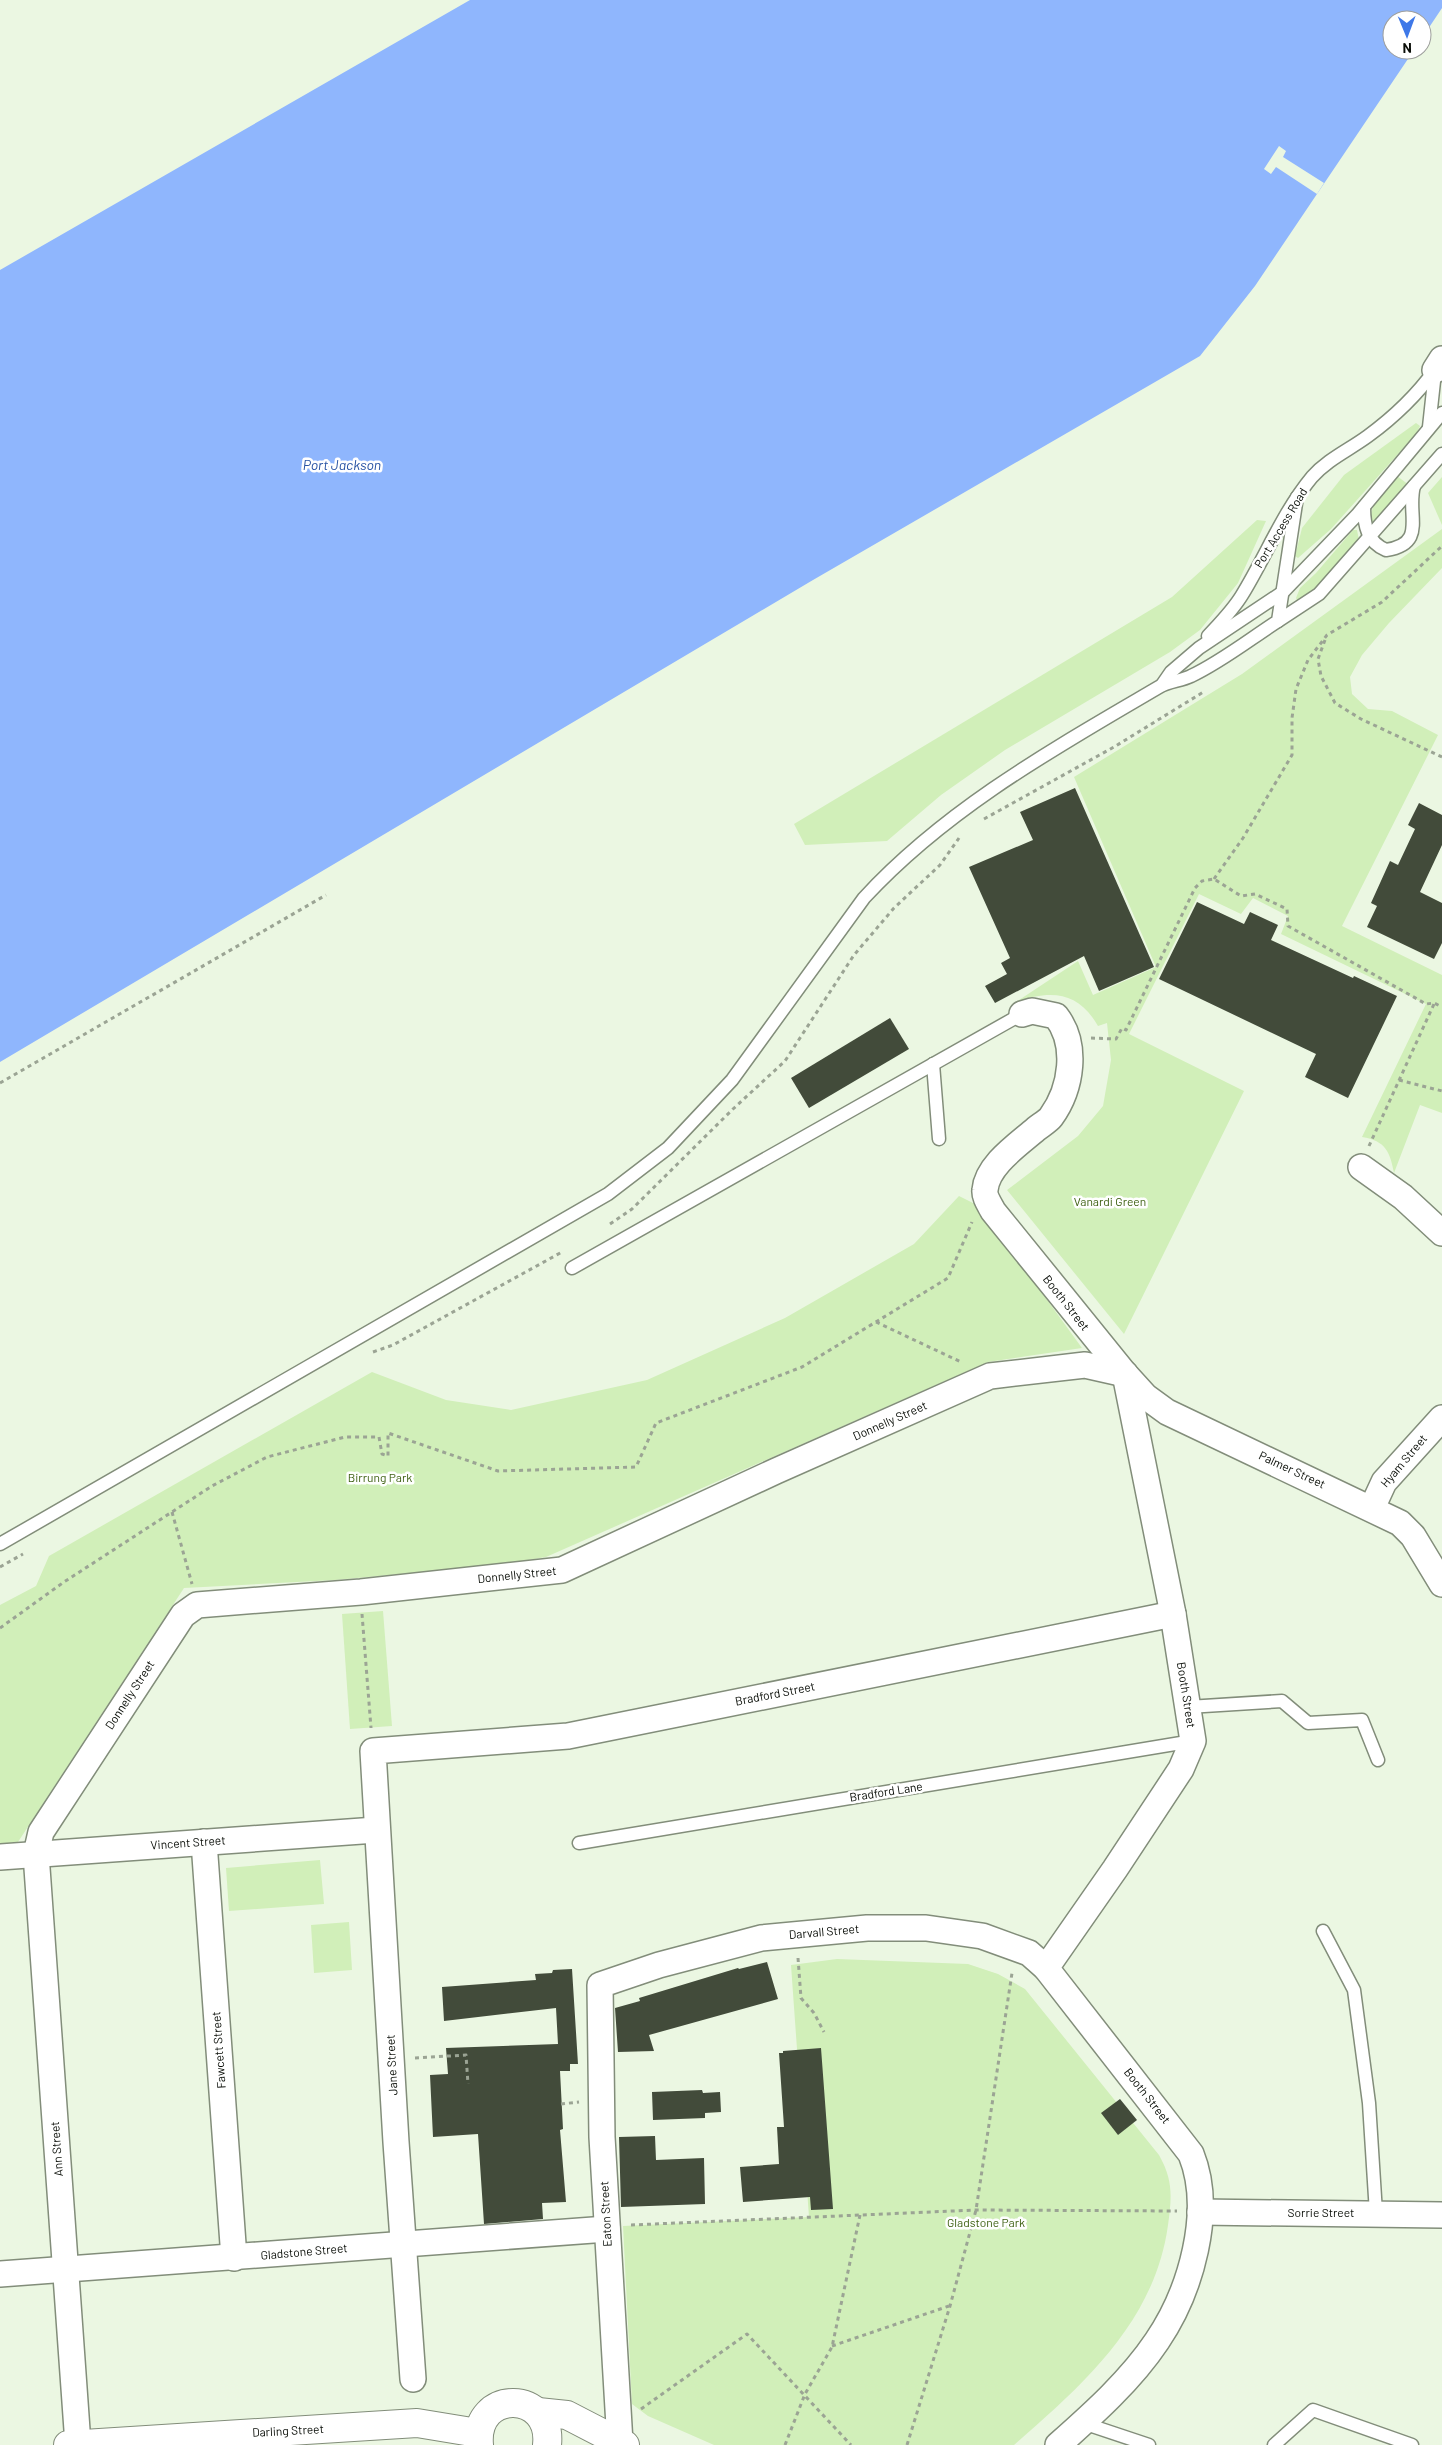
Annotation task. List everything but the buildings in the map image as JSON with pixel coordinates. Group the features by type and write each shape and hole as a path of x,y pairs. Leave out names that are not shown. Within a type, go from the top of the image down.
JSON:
{"street":[{"path":"986,1195 988,1181 995,1167 1016,1146 1051,1117 1066,1084 1070,1062 1070,1040 1065,1027 1056,1016 1050,1014 1032,1011 1022,1014"},
{"path":"1361,1167 1403,1197 1442,1233"},
{"name":"Booth Street","path":"986,1195 993,1211 1125,1374 1174,1614 1193,1741 1181,1769 1115,1869 1046,1968 1191,2154 1199,2180 1190,2212 1190,2272 1158,2340 1118,2388 1058,2445"},
{"name":"Donnelly Street","path":"36,1854 41,1832 182,1615 197,1605 360,1592 562,1570 776,1471 990,1376 1085,1365 1125,1374"},
{"name":"Palmer Street","path":"1125,1374 1145,1396 1167,1412 1400,1523 1413,1536 1442,1584"},
{"name":"Hyam Street","path":"1372,1508 1384,1482 1442,1418"},
{"name":"Bradford Street","path":"373,1751 568,1736 1174,1614"},
{"name":"Jane Street","path":"373,1751 376,1830 413,2380"},
{"name":"Vincent Street","path":"0,1857 376,1830"},
{"name":"Fawcett Street","path":"204,1842 234,2258"},
{"name":"Ann Street","path":"36,1854 78,2444"},
{"name":"Darvall Street","path":"600,1985 659,1965 761,1938 867,1928 926,1928 982,1936 1029,1953 1046,1968"},
{"name":"Eaton Street","path":"600,1985 601,2100 615,2227 623,2444"},
{"name":"Sorrie Street","path":"1190,2212 1442,2214"},
{"name":"Gladstone Street","path":"0,2274 234,2258 615,2227"},
{"path":"478,2439 481,2422 496,2406 518,2402 538,2412 567,2415 623,2444"},
{"path":"538,2412 547,2433 547,2445 580,2439 623,2444"},
{"name":"Darling Street","path":"68,2445 198,2441 418,2423 478,2439"}],"lane":[{"path":"1429,427 1438,365"},
{"name":"Port Access Road","path":"1199,648 1242,597 1297,497 1325,464 1367,437 1401,410 1418,393 1438,365"},
{"path":"1162,685 1171,672 1199,648 1283,592 1364,507 1442,413"},
{"path":"0,1544 608,1194 668,1148 732,1080 815,963 864,898 882,878 946,822 1040,757 1162,685 1192,675 1319,594 1442,454"},
{"path":"1364,507 1364,521 1369,537 1386,550 1399,548 1408,542 1414,523 1412,499 1414,486"},
{"path":"1278,621 1297,497"},
{"path":"572,1268 1022,1014"},
{"path":"933,1064 939,1139"},
{"path":"1188,1707 1282,1701 1308,1723 1362,1720 1378,1760"},
{"name":"Bradford Lane","path":"579,1843 1193,1741"},
{"path":"1323,1931 1354,1990 1369,2103 1376,2213"},
{"path":"1274,2445 1313,2410 1412,2445"},
{"path":"1083,2423 1149,2445"}],"path":[{"path":"1214,880 1243,838 1292,755 1292,718 1296,689 1308,660 1327,635 1382,602 1442,546"},
{"path":"1327,635 1318,659 1321,676 1335,703 1361,719 1442,757"},
{"path":"1116,1039 1122,1028 1126,1030 1195,888 1202,881 1214,880 1241,896 1255,894 1287,909 1288,926 1426,1004 1434,1003 1442,1007"},
{"path":"0,1083 326,895"},
{"path":"1361,1167 1434,1003"},
{"path":"1399,1080 1442,1091"},
{"path":"0,1628 64,1582 212,1486 267,1457 345,1437 380,1437 382,1454 388,1456 388,1433 498,1471 636,1468 656,1423 802,1367 948,1278 978,1206 986,1195"},
{"path":"876,1322 990,1376"},
{"path":"172,1512 197,1605"},
{"path":"360,1592 373,1751"},
{"path":"798,1955 801,1998 814,2012 824,2032"},
{"path":"907,2445 950,2306 976,2210 1012,1972"},
{"path":"430,2058 466,2055 468,2084"},
{"path":"561,2104 582,2102"},
{"path":"615,2227 976,2210 1190,2212"},
{"path":"785,2445 806,2394 832,2346 860,2215"},
{"path":"832,2346 950,2306"},
{"path":"652,2401 747,2334 806,2394 851,2445"}],"green space":[{"path":"1416,423 1420,426 1416,434 1331,529 1298,558 1295,556 1302,528 1344,475"},
{"path":"1397,476 1409,485 1373,526 1371,512 1382,493"},
{"path":"1442,477 1442,525 1428,493"},
{"path":"1257,520 1266,521 1238,583 1200,630 1170,652 1005,750 941,795 887,841 805,845 794,824 1172,597"},
{"name":"Vanardi Green","path":"1442,529 1442,568 1389,623 1362,655 1350,677 1352,694 1368,709 1392,711 1438,735 1342,926 1442,975 1442,1113 1420,1105 1394,1173 1391,1159 1382,1145 1377,1141 1362,1137 1426,1004 1281,934 1288,916 1253,898 1241,914 1199,894 1129,1034 1244,1091 1124,1334 1007,1190 1078,1136 1103,1106 1111,1060 1107,1023 1098,1026 1082,1006 1063,996 1052,995 1016,1002 1078,961 1093,995 1156,967 1074,777 1242,674"},
{"path":"1353,530 1357,530 1359,540 1320,585 1298,602 1296,598 1300,588 1316,573"},
{"name":"Birrung Park","path":"959,1196 979,1206 1082,1348 988,1362 546,1557 499,1565 335,1580 184,1588 18,1842 0,1844 0,1605 36,1586 49,1556 372,1372 446,1400 511,1410 647,1380 785,1318 914,1244"},
{"path":"383,1611 392,1726 350,1729 342,1614"},
{"path":"320,1860 324,1904 229,1911 226,1868"},
{"path":"349,1922 352,1970 314,1973 311,1925"},
{"name":"Gladstone Park","path":"837,1959 968,1964 998,1974 1025,1989 1159,2155 1167,2172 1170,2188 1170,2205 1161,2260 1148,2291 1132,2321 1090,2374 1014,2445 714,2445 648,2416 632,2404 623,2226 809,2217 791,1965"}],"water":[{"name":"Port Jackson","path":"470,0 1442,0 1442,8 1432,23 1432,10 1382,10 1382,60 1407,60 1255,286 1200,356 813,580 0,1062 0,270"}],"pier":[{"path":"1279,146 1286,151 1283,157 1324,183 1317,194 1276,167 1271,174 1264,169"}]}
